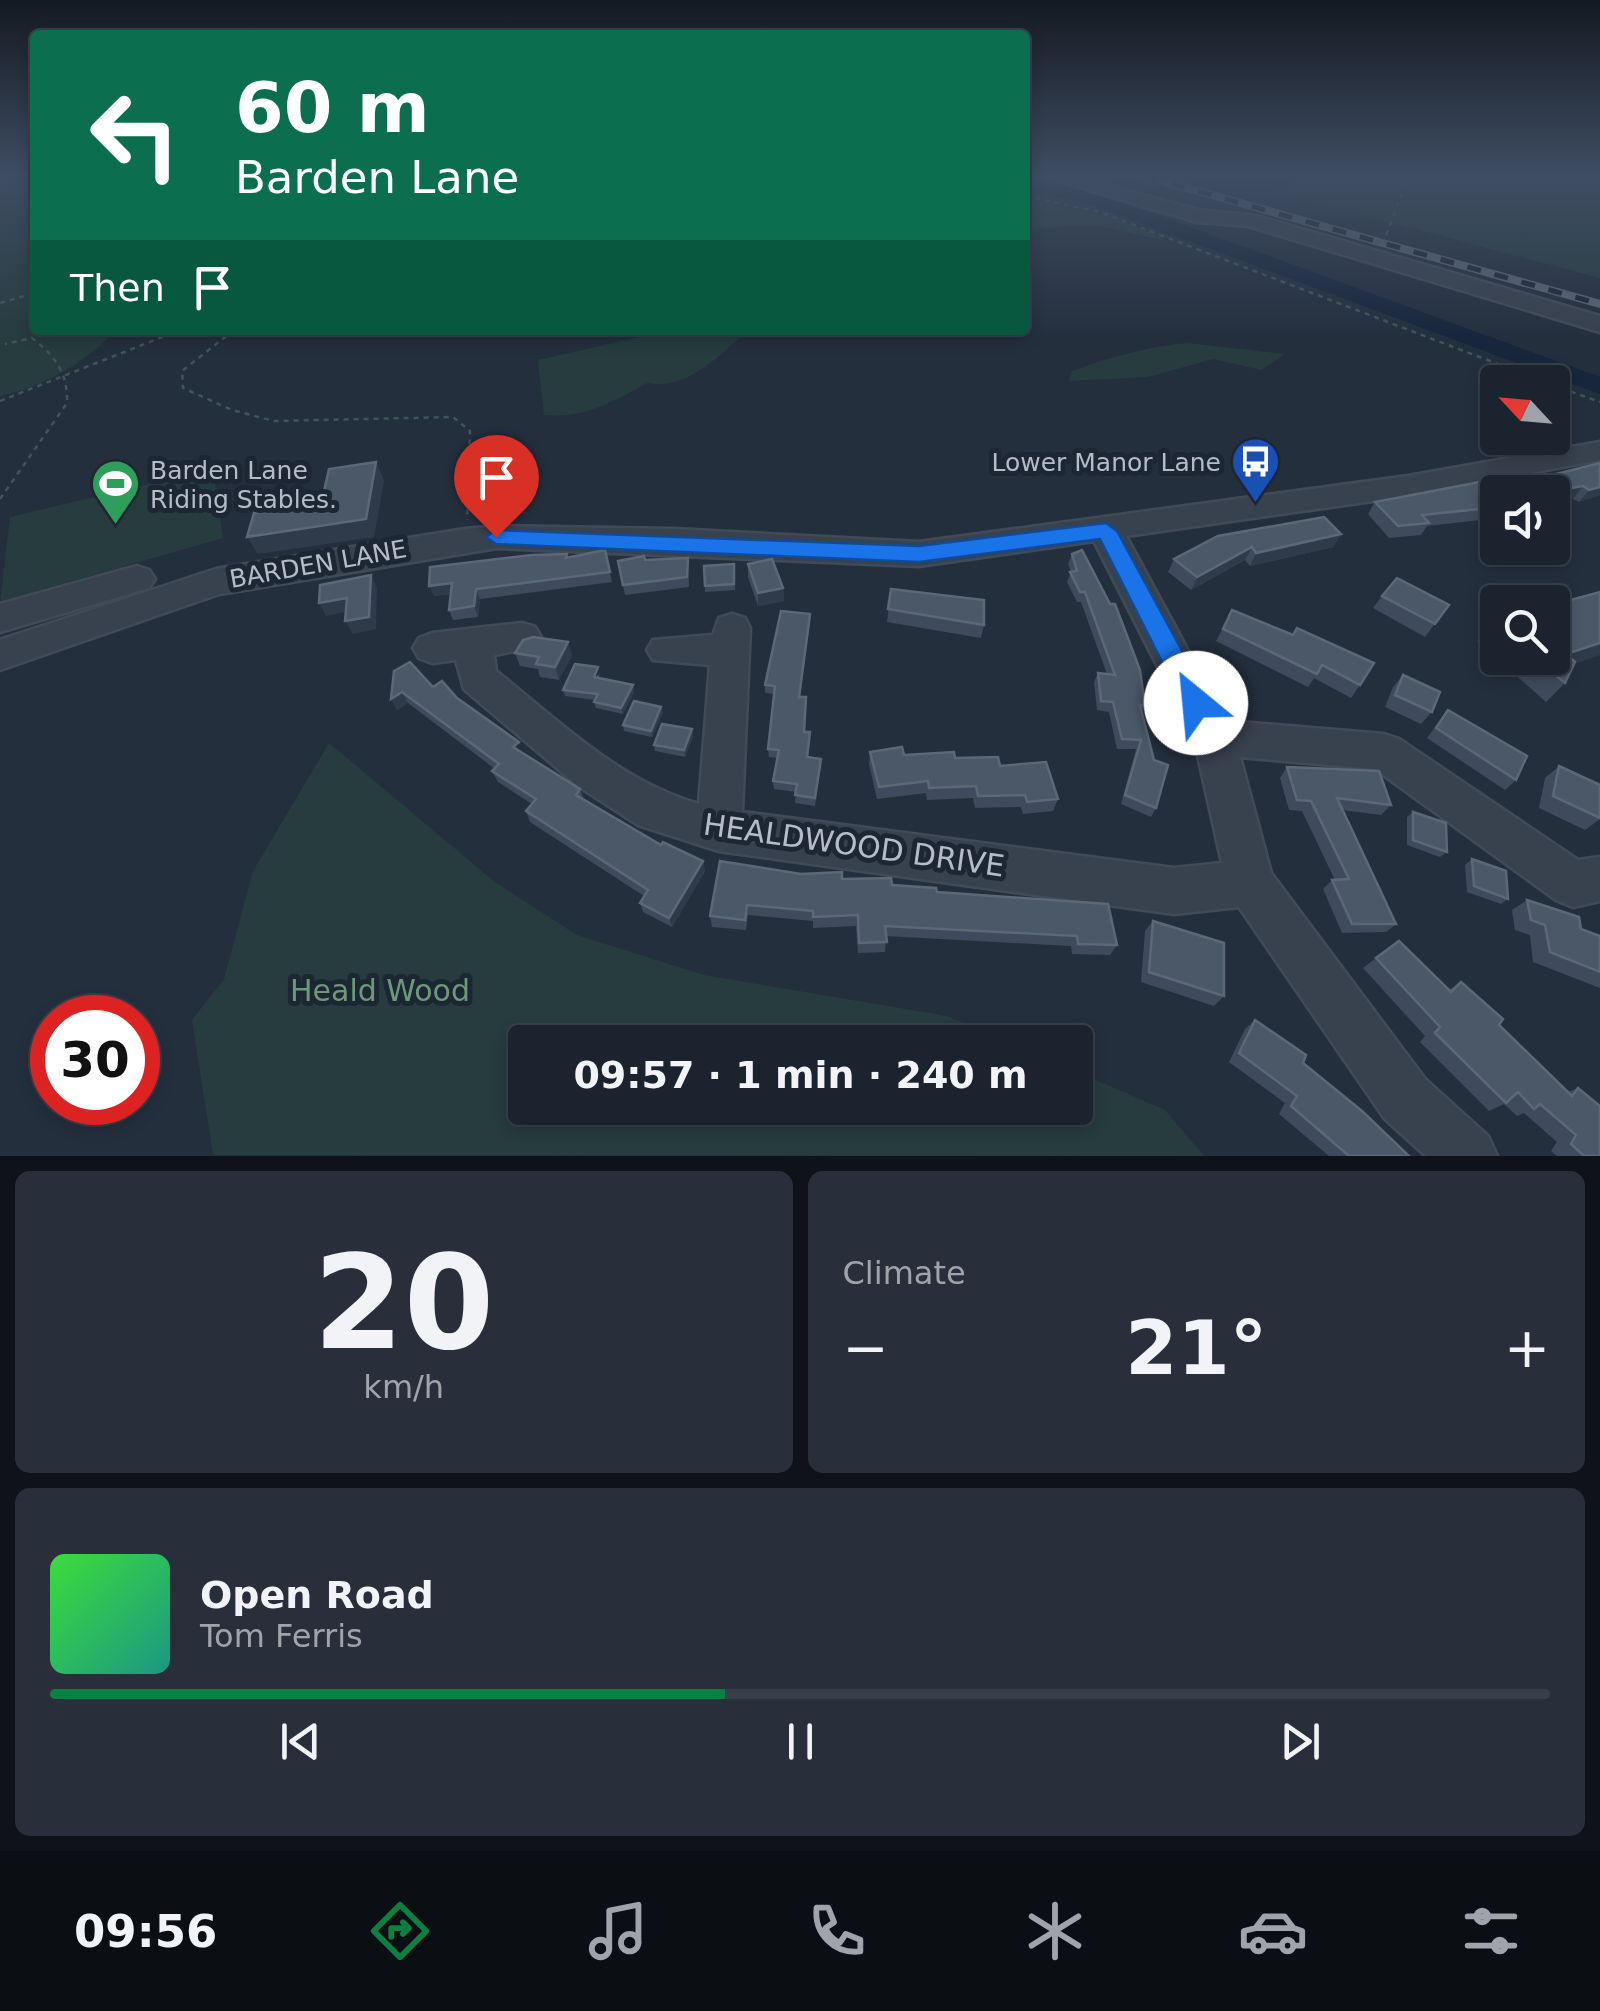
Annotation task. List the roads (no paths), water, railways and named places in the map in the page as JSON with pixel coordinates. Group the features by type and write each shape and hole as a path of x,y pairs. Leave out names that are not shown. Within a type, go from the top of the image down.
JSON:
{"street":[{"path":"1283,230 1600,324"},
{"name":"BARDEN LANE","path":"0,655 216,582 496,537 673,541 919,554 1408,486 1600,452"},
{"path":"1106,531 1214,738 1250,884 1405,1098 1468,1156"},
{"path":"0,618 137,578"},
{"name":"HEALDWOOD DRIVE","path":"522,637 453,645 478,678 593,773 654,811 719,830 1174,890 1250,884"},
{"path":"666,650 731,639 719,830"},
{"path":"1214,738 1384,752 1573,884 1600,879"}],"water":[{"path":"1159,230 1198,230 1567,365 1522,365"},
{"path":"1570,366 1600,377 1600,394 1570,383"}],"railway":[{"path":"1336,230 1600,304"}],"place":[{"name":"Lower Manor Lane","path":"1256,504"},
{"name":"Barden Lane Riding Stables.","path":"115,526"}],"park label":[{"name":"Heald Wood","path":"380,990"}]}
